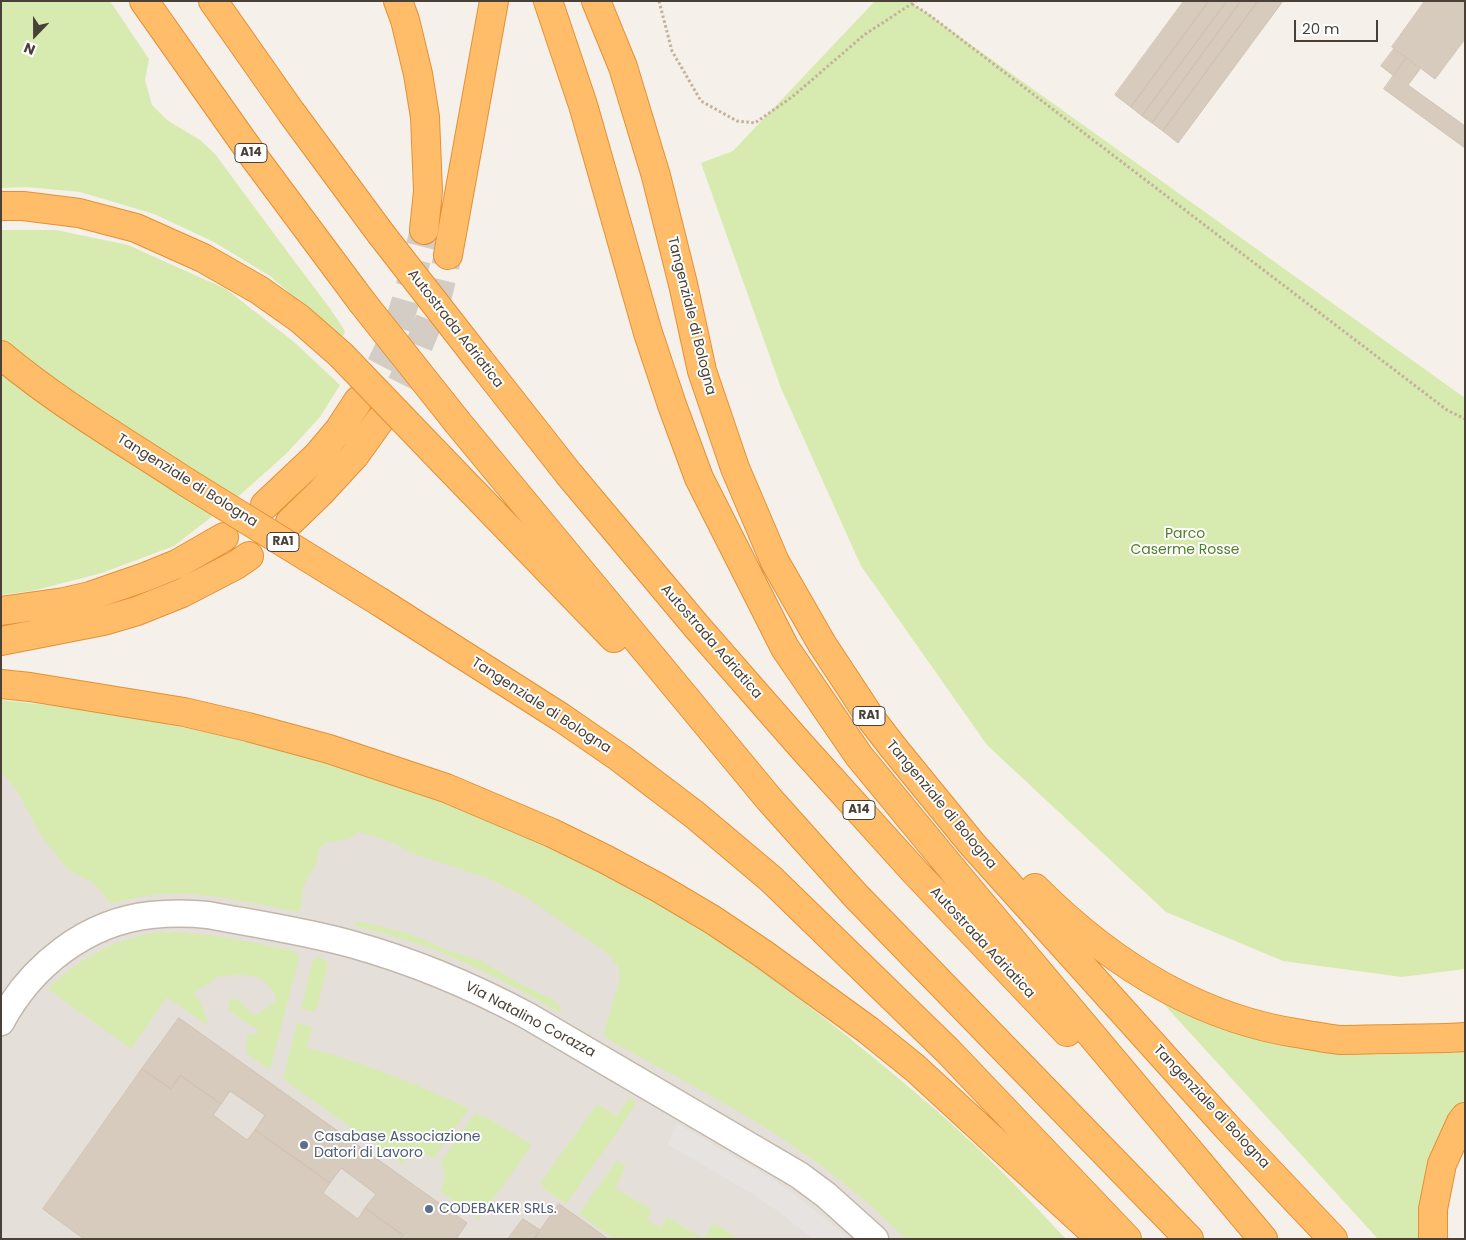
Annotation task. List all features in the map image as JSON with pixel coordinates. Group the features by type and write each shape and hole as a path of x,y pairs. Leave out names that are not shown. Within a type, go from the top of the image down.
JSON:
{"highway":[{"name":"A14","path":"144,1 254,157 362,302 458,424 769,800 856,896 1189,1239"},
{"name":"Autostrada Adriatica","path":"213,1 291,112 381,234 581,488 703,634 922,879 1262,1239"},
{"path":"398,1 405,20 418,74 425,117 428,191 424,230"},
{"path":"448,255 494,1"},
{"path":"548,1 583,105 640,304 672,405 699,478 785,648 859,756 963,883 1262,1239"},
{"name":"Tangenziale di Bologna","path":"596,1 623,67 648,149 683,284 702,371 735,468 775,562 817,636 852,690 892,746 972,844 1220,1118 1333,1239"},
{"path":"1,206 23,206 79,213 136,228 203,258 259,290 300,319 340,355 443,460 769,800"},
{"name":"Tangenziale di Bologna","path":"1,355 62,401 186,482 492,673 620,758 695,814 771,879 948,1051 1127,1239"},
{"path":"265,505 317,456 339,430 358,401"},
{"path":"290,522 355,455 380,420"},
{"path":"1,611 64,602 97,593 177,564 224,537"},
{"path":"1,641 103,621 137,611 182,593 236,565 249,556"},
{"path":"1,684 184,712 328,749 446,788 552,833 605,858 713,920 868,1030 915,1068 1101,1239"},
{"path":"892,746 1057,910 1101,947 1155,983 1196,1004 1234,1019 1285,1032 1338,1040 1465,1037"},
{"path":"1434,1239 1433,1208 1442,1164 1465,1117"}],"street":[{"name":"Via Natalino Corazza","path":"1,1022 25,985 63,949 97,930 132,918 188,913 342,942 392,957 442,976 504,1003 528,1016 799,1175 826,1195 875,1239"}],"path":[{"path":"659,1 672,51 701,101 737,121 755,123 792,97 864,35 914,3 1446,410 1465,419"}],"shaded area":[{"path":"1,724 524,878 1007,1239 1,1239"},
{"path":"678,1124 777,1182 850,1239 813,1239 751,1193 667,1144"}],"green space":[{"path":"1,1 110,1 149,59 145,80 152,105 167,120 200,140 215,154 329,307 345,331 344,335 340,337 270,276 214,242 154,214 80,192 26,187 1,188"},
{"name":"Parco Caserme Rosse","path":"875,1 908,1 928,14 1465,398 1465,969 1402,977 1283,961 1166,912 987,745 861,566 781,388 701,163 733,151"},
{"path":"1,230 56,230 128,245 226,289 294,342 340,385 320,417 286,454 240,495 174,546 102,573 32,591 1,595"},
{"path":"1,700 131,717 217,735 302,756 395,784 436,799 603,873 660,904 716,939 823,1017 965,1136 1066,1239 906,1239 857,1194 785,1140 726,1104 604,1037 604,1031 620,978 618,966 603,950 524,896 487,878 411,853 397,844 360,832 348,839 325,843 319,850 317,862 305,883 302,906 298,912 245,901 191,894 138,897 110,904 92,882 68,870 40,834 17,791 1,771"},
{"path":"358,921 406,933 441,948 482,961 524,986 552,999 562,1008 561,1011 557,1011 493,976 454,958 407,940 359,927 354,923"},
{"path":"161,932 194,933 226,938 291,950 298,954 299,958 270,1070 246,1053 247,1036 249,1034 257,1034 257,1029 242,1020 229,1010 228,1007 231,998 233,998 241,1002 253,1015 256,1015 275,1002 276,998 271,989 259,978 244,975 218,976 198,990 194,995 199,999 208,1022 205,1024 167,997 131,1049 48,989 86,958 114,944"},
{"path":"319,957 327,961 328,964 316,1012 301,1009 313,960"},
{"path":"1160,1000 1258,1037 1377,1055 1465,1049 1465,1102 1436,1155 1426,1239 1378,1239"},
{"path":"297,1023 312,1027 307,1048 342,1057 375,1069 434,1092 469,1109 434,1158 417,1155 402,1164 283,1079"},
{"path":"629,1098 635,1101 635,1104 625,1121 566,1204 544,1189 541,1182 597,1104 617,1116"},
{"path":"475,1113 491,1120 532,1145 479,1219 440,1191 443,1184 444,1170 440,1163"},
{"path":"617,1160 626,1167 615,1188 651,1209 647,1220 661,1228 667,1217 702,1238 705,1237 712,1225 715,1224 739,1239 614,1239 579,1214"}],"building":[{"path":"1184,1 1209,1 1131,107 1115,95"},
{"path":"1209,1 1227,1 1142,116 1131,107"},
{"path":"1227,1 1241,1 1152,123 1142,116"},
{"path":"1241,1 1258,1 1163,131 1152,123"},
{"path":"1258,1 1283,1 1178,143 1163,131"},
{"path":"1425,1 1465,1 1465,39 1435,79 1392,47"},
{"path":"1394,49 1406,58 1394,76 1381,66"},
{"path":"1406,58 1420,69 1408,85 1465,126 1465,148 1384,89"},
{"path":"179,1018 467,1223 456,1239 400,1239 403,1235 365,1208 376,1194 341,1168 330,1183 255,1130 265,1115 230,1091 221,1104 180,1075 171,1089 142,1069"},
{"path":"142,1069 171,1089 180,1075 221,1104 213,1115 247,1140 255,1130 330,1183 323,1193 358,1219 365,1208 403,1235 400,1239 84,1239 43,1209"},
{"path":"559,1204 579,1218 608,1239 534,1239"},
{"path":"523,1219 540,1230 534,1239 508,1239"}],"tunnel":[{"path":"358,401 377,372 393,338 405,303 424,230"},
{"path":"380,420 387,411 413,360 436,304 448,255"}],"place":[{"name":"Casabase Associazione Datori di Lavoro","path":"304,1145"},
{"name":"CODEBAKER SRLs.","path":"429,1209"}]}
